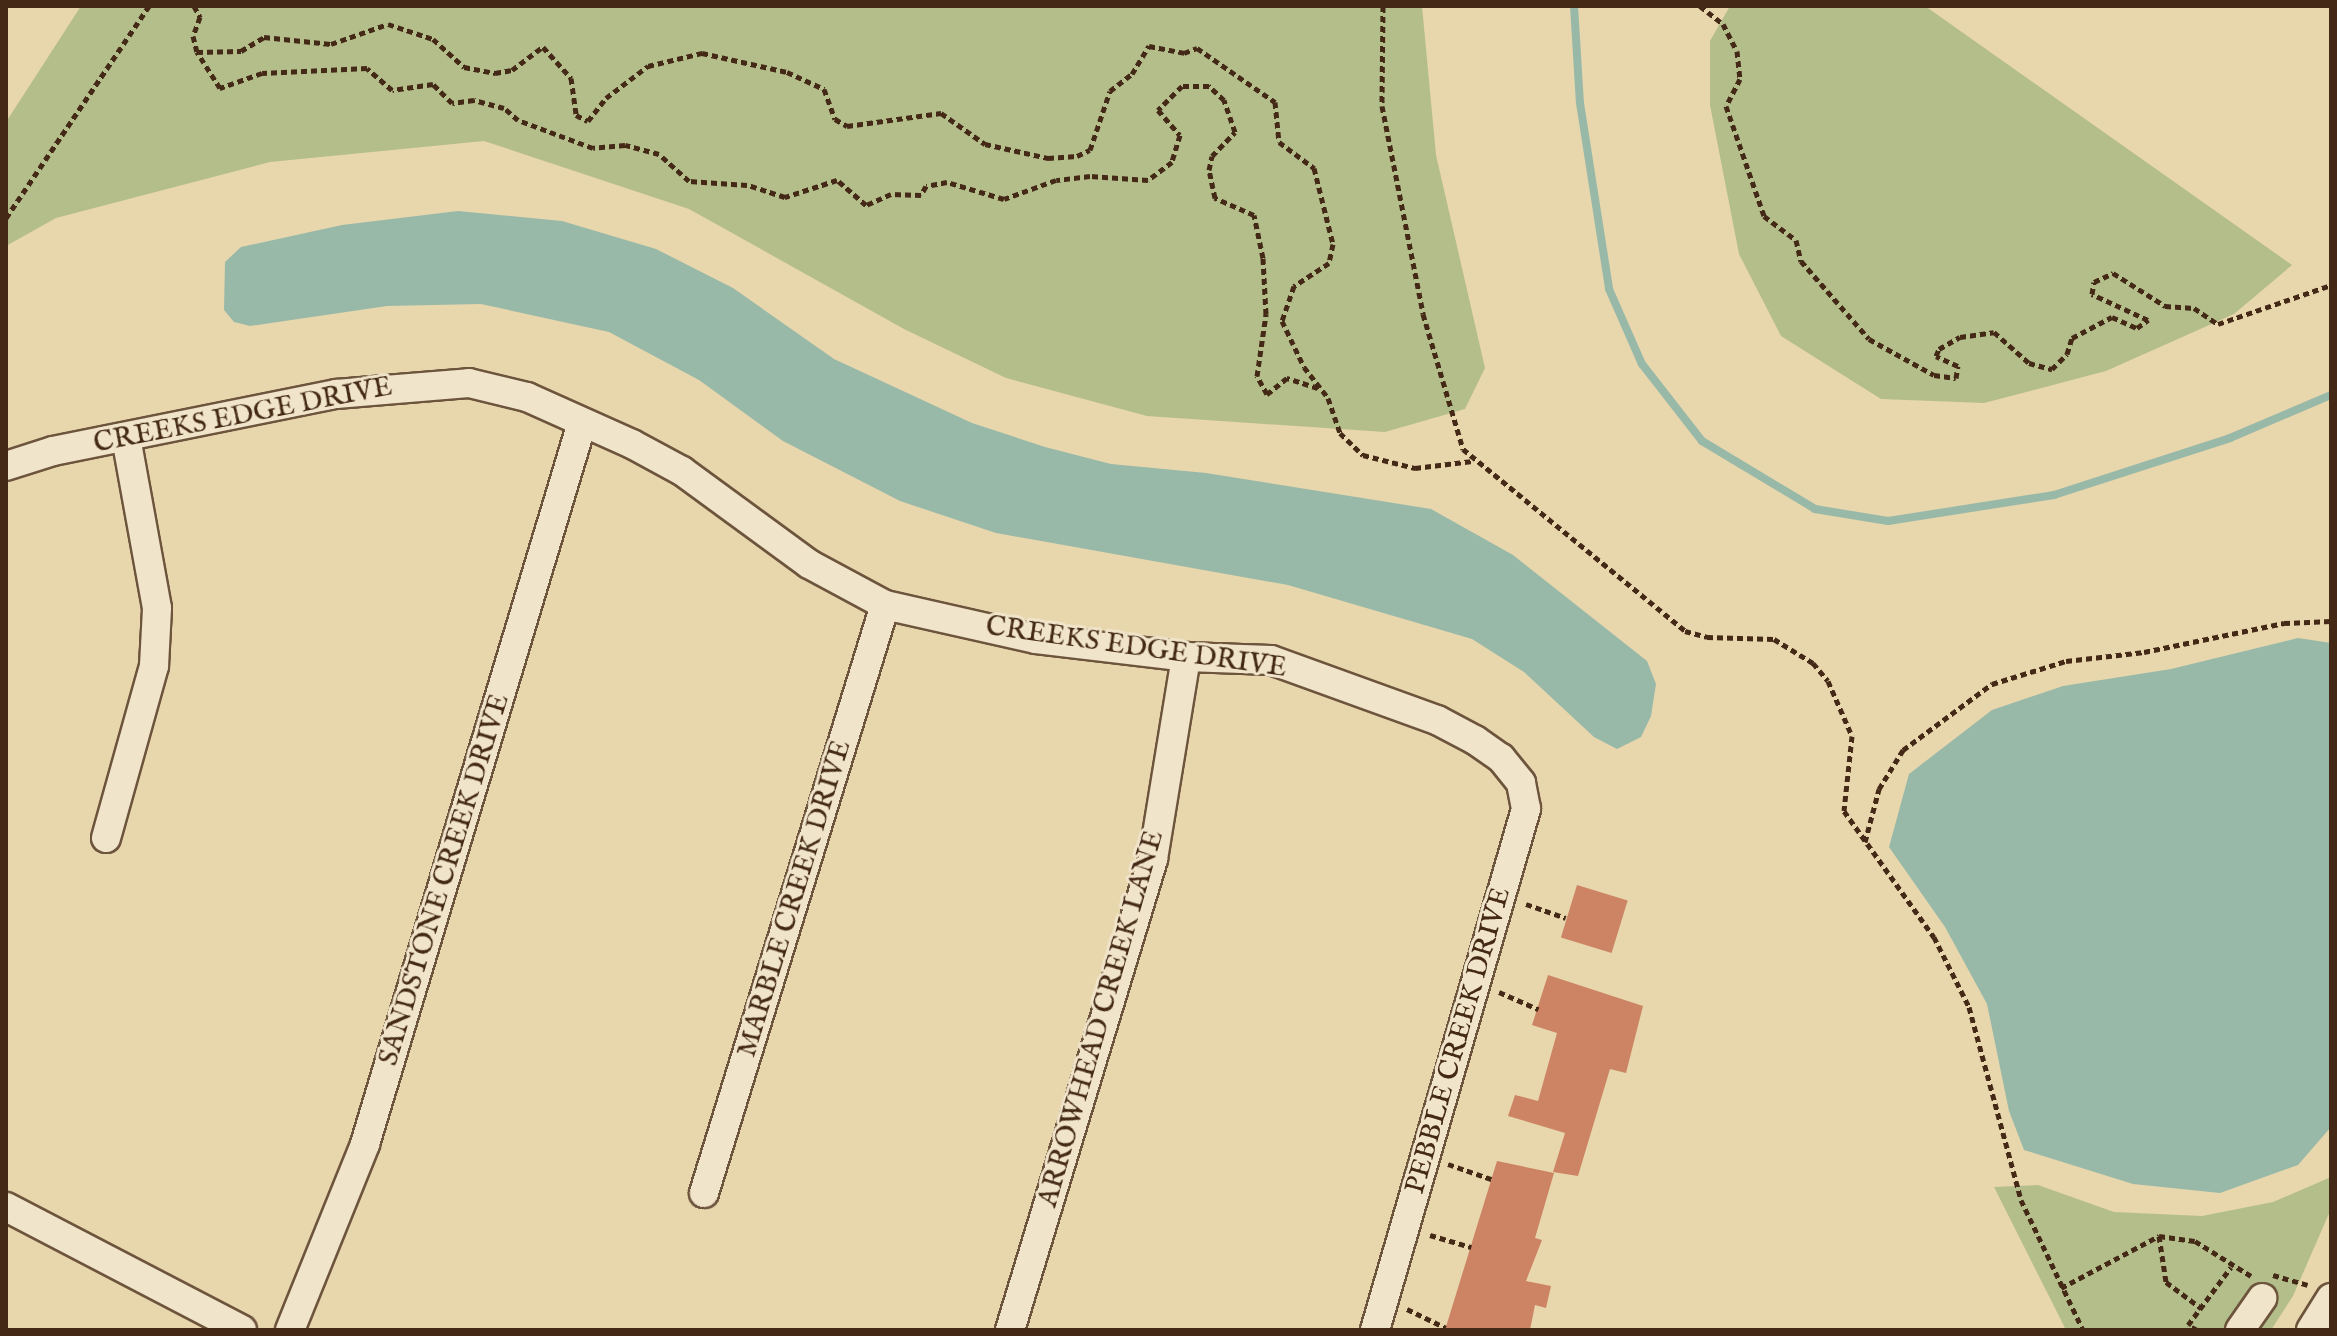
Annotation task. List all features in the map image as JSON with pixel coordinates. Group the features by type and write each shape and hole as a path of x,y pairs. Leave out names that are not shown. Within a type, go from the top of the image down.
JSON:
{"street":[{"name":"CREEKS EDGE DRIVE","path":"6,466 336,394 414,384 469,383 513,393 682,471 809,564 885,605 1036,639 1186,657 1271,660 1437,720 1501,758"},
{"name":"SANDSTONE CREEK DRIVE","path":"290,1330 365,1144 582,423"},
{"path":"106,838 143,711 156,637 149,541 126,438"},
{"name":"MARBLE CREEK DRIVE","path":"704,1193 885,605"},
{"name":"ARROWHEAD CREEK LANE","path":"1010,1330 1153,859 1186,657"},
{"name":"PEBBLE CREEK DRIVE","path":"1375,1330 1526,809 1521,783 1501,758"},
{"path":"6,1207 242,1330"},
{"path":"2311,1330 2322,1293"},
{"path":"2240,1330 2262,1298"}],"path":[{"path":"6,218 149,6"},
{"path":"194,6 200,17 193,36 197,52 220,88 262,73 367,68 392,90 433,84 452,103 474,100 504,108 518,120 593,148 625,145 659,154 689,181 747,185 785,197 837,180 866,205 891,194 921,195 926,186 947,182 1004,199 1056,180 1090,176 1148,180 1172,162 1180,135 1158,110 1182,86 1209,86 1224,100 1235,132 1212,156 1209,170 1215,198 1254,215 1263,258 1266,314 1257,376 1267,394 1287,378 1318,388"},
{"path":"1383,6 1379,84 1408,252 1458,436 1473,461 1685,631 1707,637 1774,639 1813,663 1828,681 1852,736 1844,811 1934,937 1969,1007 2021,1200 2083,1330"},
{"path":"1700,6 1715,18 1737,51 1740,79 1726,106 1751,170 1758,206 1796,240 1801,261 1869,339 1934,375 1956,378 1958,366 1937,358 1939,349 1960,337 1994,332 2029,363 2052,369 2067,354 2072,338 2112,317 2137,328 2148,320 2092,294 2094,282 2113,273 2165,306 2194,308 2218,324 2331,285"},
{"path":"197,52 241,51 264,37 331,44 388,24 433,39 464,67 495,73 512,70 543,47 571,78 576,115 588,121 606,98 648,66 702,53 787,72 824,89 835,119 847,126 941,113 985,144 1048,158 1077,156 1090,150 1110,91 1132,74 1149,46 1184,53 1197,48 1275,102 1279,142 1314,168 1333,244 1329,263 1294,286 1282,321 1318,388 1328,398 1340,433 1363,455 1415,468 1473,461"},
{"path":"1865,842 1879,789 1903,750 1992,684 2066,661 2144,652 2284,623 2331,621"},
{"path":"1502,894 1566,918"},
{"path":"1475,983 1538,1009"},
{"path":"1424,1156 1491,1179"},
{"path":"1404,1226 1471,1247"},
{"path":"2061,1288 2159,1236 2195,1241 2231,1267 2251,1276 2281,1274 2322,1293"},
{"path":"2159,1236 2166,1282 2201,1308"},
{"path":"2197,1330 2188,1325 2231,1267"},
{"path":"1383,1302 1446,1328"}],"green space":[{"path":"81,6 1422,6 1436,155 1485,368 1465,409 1385,432 1147,416 1006,378 904,329 689,209 484,141 270,162 56,218 6,246 6,122"},
{"path":"1730,6 1925,6 2292,265 2234,314 2106,371 1984,403 1881,399 1781,336 1739,254 1710,105 1710,41"},
{"path":"2331,1177 2331,1209 2293,1296 2271,1330 2066,1330 1994,1187 2038,1185 2114,1212 2202,1216 2273,1202"}],"shaded area":[{"path":"458,211 562,221 656,249 733,288 834,359 972,423 1045,447 1111,464 1206,473 1431,509 1513,555 1647,661 1656,684 1651,716 1641,737 1617,749 1594,737 1524,672 1472,639 1288,585 996,533 900,501 783,441 699,380 609,332 481,304 387,306 250,326 234,322 224,310 225,262 241,247 342,225"},
{"path":"2298,638 2331,643 2331,1127 2298,1165 2220,1193 2133,1184 2024,1150 2009,1111 1987,1004 1945,927 1889,847 1909,774 1992,710 2063,686 2171,669"}],"building":[{"path":"1577,885 1628,900 1612,953 1561,938"},
{"path":"1548,975 1643,1006 1626,1073 1610,1069 1578,1176 1553,1172 1565,1133 1508,1116 1515,1095 1538,1101 1557,1033 1532,1025"},
{"path":"1497,1161 1554,1173 1535,1238 1542,1240 1526,1281 1551,1286 1546,1308 1535,1305 1530,1330 1445,1330"}],"waterway":[{"path":"1574,6 1580,103 1609,289 1642,364 1702,441 1815,509 1888,521 2054,495 2230,438 2331,395"}]}
